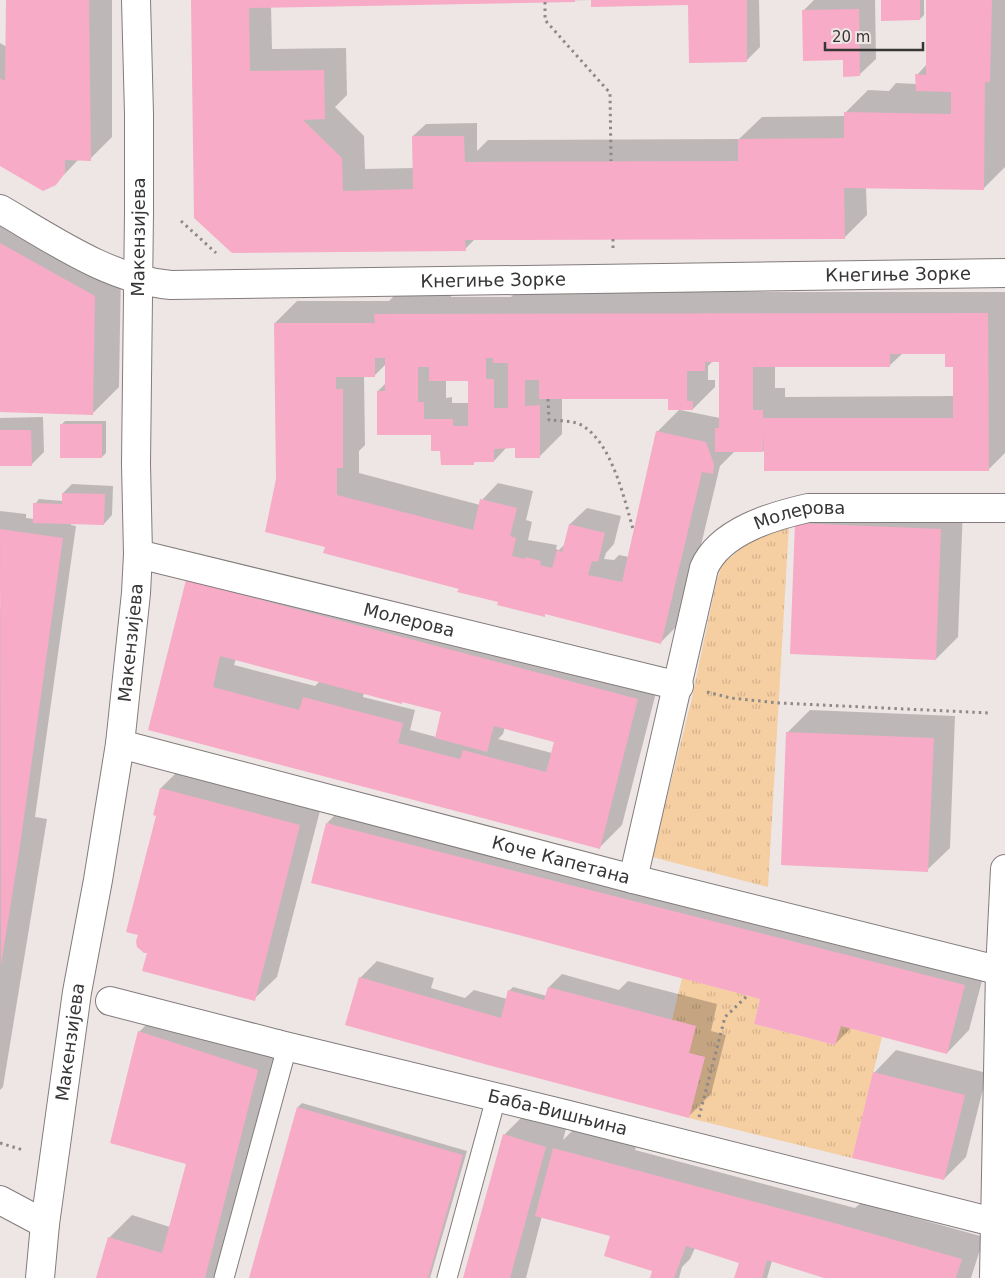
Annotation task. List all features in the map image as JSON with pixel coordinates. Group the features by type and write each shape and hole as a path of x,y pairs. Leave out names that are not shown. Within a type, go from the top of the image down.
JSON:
{"street":[{"name":"Макензијева","path":"40,1278 45,1224 77,992 105,841 120,744 138,554 136,464 139,114 136,0"},
{"name":"Кнегиње Зорке","path":"0,209 81,255 139,280 155,284 1005,273"},
{"name":"Молерова","path":"633,879 679,686 704,568 707,561 726,542 752,526 780,515 808,508 1005,508"},
{"name":"Молерова","path":"138,554 679,686"},
{"name":"Коче Капетана","path":"120,744 633,879 1002,971"},
{"path":"994,1278 1000,1224 1002,971 1005,869"},
{"name":"Баба-Вишњина","path":"110,1001 282,1046 1000,1224"},
{"path":"0,1200 45,1224"}],"lane":[{"path":"224,1278 282,1046"},
{"path":"447,1278 496,1098"}],"path":[{"path":"545,2 546,20 610,93 612,161"},
{"path":"182,221 220,257"},
{"path":"548,399 548,420 566,421 582,426 596,439 606,454 621,485 633,529"},
{"path":"679,686 731,698 779,703 990,713"},
{"path":"699,1118 725,1017 747,996"},
{"path":"0,1143 23,1150"}],"green space":[{"path":"789,524 768,887 652,857 691,702 717,579 722,565 747,543"},
{"path":"682,978 760,999 754,1024 835,1045 841,1026 882,1037 852,1158 689,1118 705,1057 689,1053 695,1026 672,1020"}],"building":[{"path":"6,0 89,0 91,161 65,160 65,173 56,185 43,191 0,166 0,78 5,81"},
{"path":"191,0 575,0 575,2 249,8 250,71 324,70 325,119 303,120 342,158 343,191 413,189 412,136 464,136 465,162 738,161 738,139 844,138 844,112 951,114 951,92 916,91 915,74 926,75 926,0 992,0 990,82 985,82 984,190 844,188 845,239 465,240 466,251 232,253 194,218"},
{"path":"591,0 747,0 747,62 689,63 688,5 591,7"},
{"path":"881,0 920,0 920,20 881,21"},
{"path":"859,9 860,76 843,77 843,60 803,61 802,10"},
{"path":"0,243 95,296 93,415 0,412"},
{"path":"988,313 989,471 764,471 764,432 763,452 715,452 715,428 719,428 719,362 705,362 705,371 687,371 687,401 693,401 693,410 668,410 668,399 539,399 539,380 525,380 525,406 540,405 540,458 515,458 515,448 494,449 494,462 474,462 474,465 441,465 440,451 431,451 431,435 377,435 377,391 385,391 385,358 375,358 375,377 336,377 336,389 343,389 343,468 337,468 337,495 473,530 480,499 517,508 510,536 516,538 512,556 541,561 540,565 552,568 557,550 562,552 569,524 605,533 598,562 592,561 588,575 622,582 656,431 706,442 714,464 713,474 702,472 661,644 545,614 545,617 497,605 498,602 457,592 459,589 323,553 325,547 265,532 276,479 274,323 375,323 374,314","holes":["890,354 945,354 945,367 953,367 953,418 763,418 763,410 753,410 753,367 890,367","486,358 493,358 493,363 508,363 508,408 494,408 494,379 486,379","418,367 429,367 429,381 468,381 468,426 453,426 453,419 424,419 424,402 418,402"]},
{"path":"60,424 102,424 102,458 60,458"},
{"path":"0,430 31,430 32,466 0,466"},
{"path":"62,493 105,494 104,525 33,523 33,503 62,504"},
{"path":"795,523 941,529 936,660 790,654"},
{"path":"0,529 63,538 20,846 1,965"},
{"path":"186,580 638,699 600,849 148,730","holes":["220,656 402,704 402,702 441,712 435,738 487,752 494,726 554,742 546,772 463,750 460,759 398,743 403,723 303,697 299,710 213,687"]},
{"path":"786,732 934,738 928,872 781,865"},
{"path":"160,788 300,825 255,1001 142,971 147,953 144,953 137,947 138,935 126,932 156,816 153,815"},
{"path":"326,823 965,985 947,1054 841,1026 835,1045 754,1024 760,999 515,934 311,883"},
{"path":"359,977 501,1018 508,990 544,1000 548,987 696,1026 689,1053 705,1057 689,1118 345,1025"},
{"path":"138,1031 258,1070 205,1278 96,1278 108,1237 162,1253 186,1164 110,1143"},
{"path":"873,1072 965,1095 944,1180 852,1158"},
{"path":"297,1107 463,1155 428,1278 249,1278"},
{"path":"503,1134 546,1147 510,1278 463,1278"},
{"path":"553,1148 962,1259 956,1278 824,1278 767,1260 762,1278 734,1278 739,1263 686,1246 674,1278 650,1278 652,1271 604,1256 610,1236 535,1216"}]}
